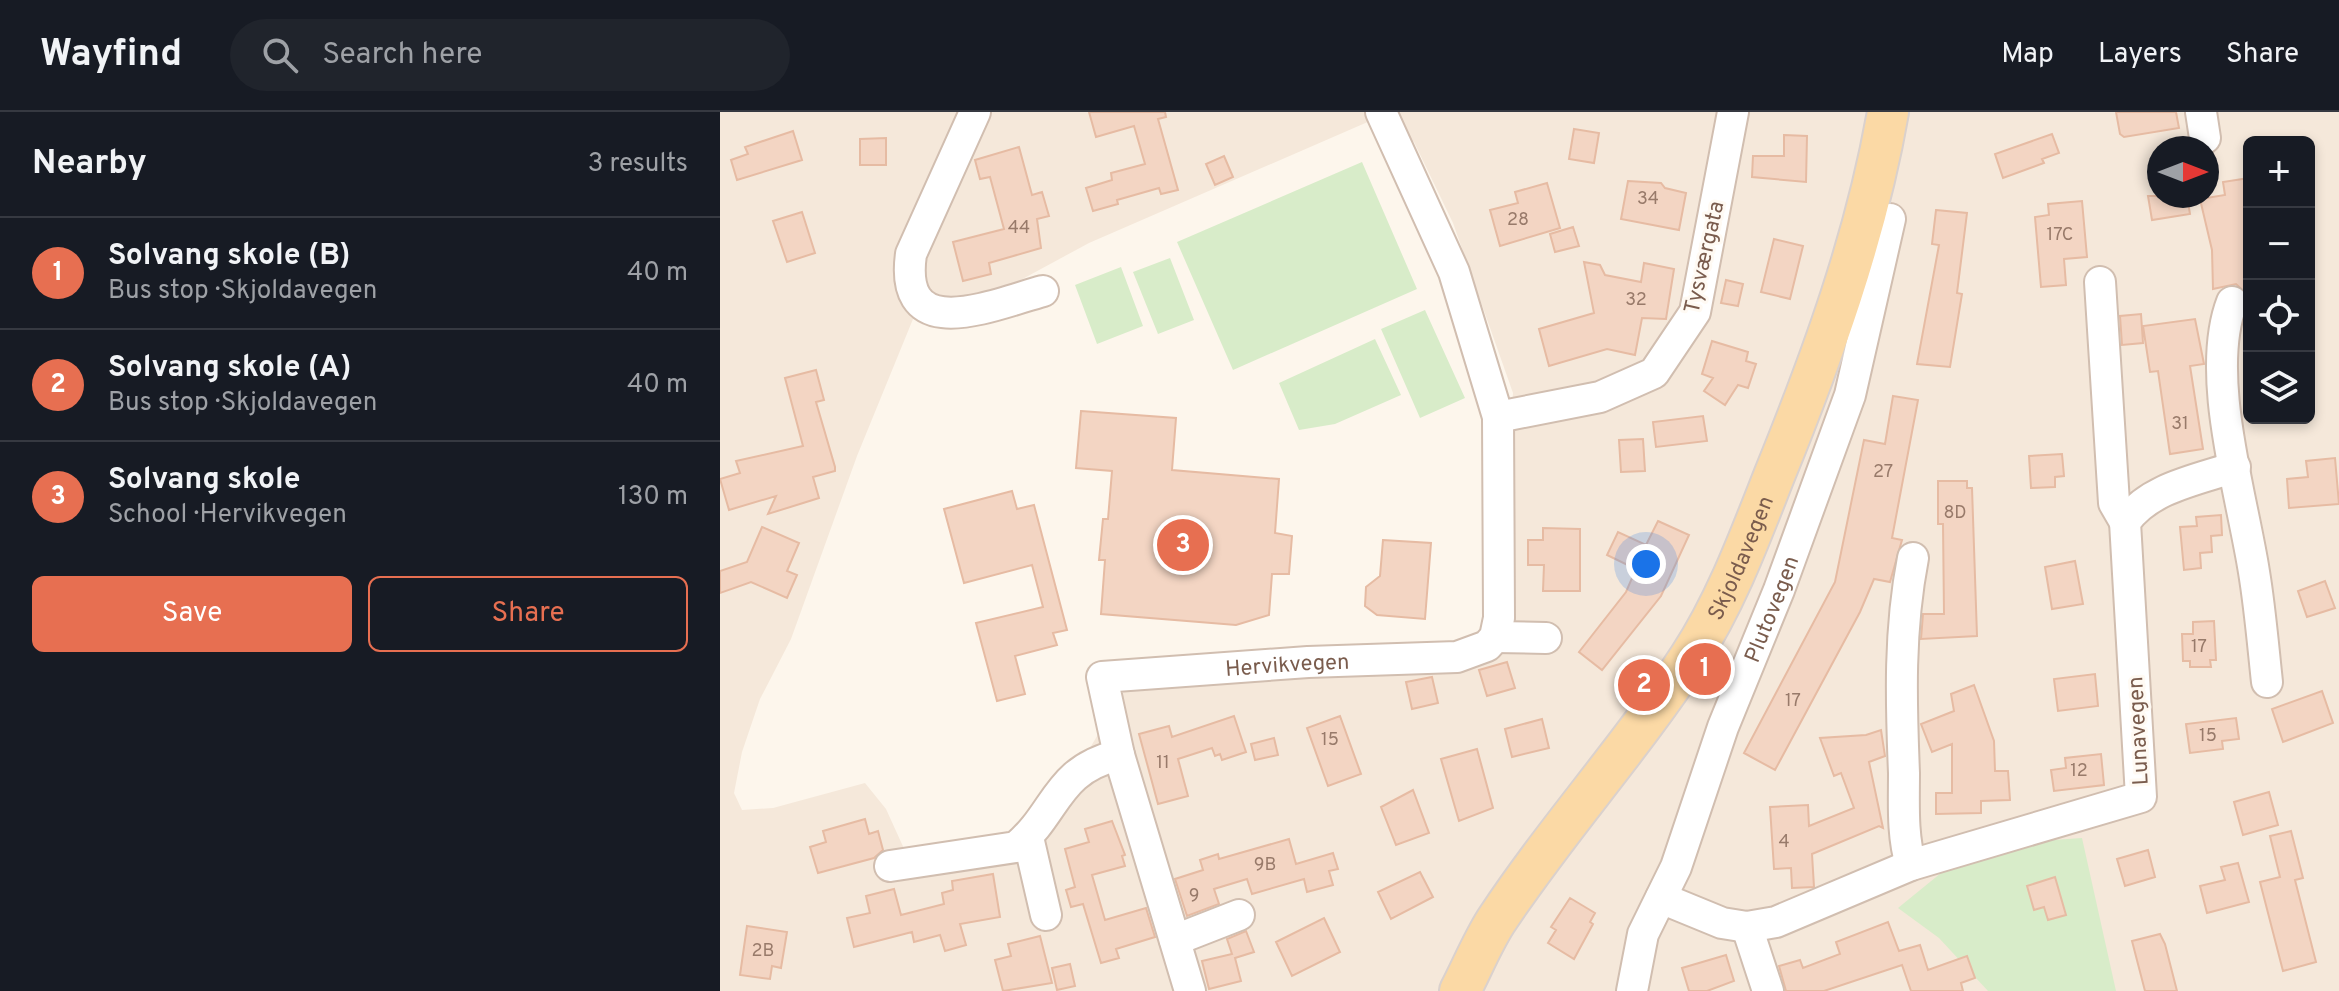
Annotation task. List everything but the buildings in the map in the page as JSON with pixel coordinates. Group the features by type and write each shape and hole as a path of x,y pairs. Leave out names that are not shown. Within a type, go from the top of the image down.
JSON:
{"main road":[{"name":"Skjoldavegen","path":"1460,991 1494,924 1548,847 1630,742 1691,655 1711,620 1761,508 1838,307 1865,215 1888,112"}],"street":[{"path":"975,112 911,254 908,279 913,297 927,309 960,314 1043,291"},
{"path":"1381,112 1454,272 1498,417 1499,618 1495,637 1546,638"},
{"name":"Tysværgata","path":"1498,417 1600,397 1654,373 1695,312 1733,112"},
{"name":"Plutovegen","path":"1632,991 1643,934 1676,867 1723,727 1779,590 1850,395 1890,219"},
{"name":"Lunavegen","path":"1661,898 1722,923 1747,927 1776,922 1911,865 2141,797 2125,522 2114,503 2100,282"},
{"path":"2232,302 2222,327 2223,384 2254,573 2267,682"},
{"path":"2125,522 2137,506 2156,494 2235,467"},
{"path":"1911,865 1905,822 1901,657 1903,608 1913,558"},
{"name":"Hervikvegen","path":"1190,991 1119,755 1102,677 1308,662 1457,657 1479,651 1495,637"},
{"path":"890,866 1016,847 1028,837 1049,804 1076,772 1119,755"},
{"path":"1028,837 1046,915"},
{"path":"1175,940 1239,915"},
{"path":"1747,927 1768,991"}],"shaded area":[{"path":"720,112 2339,112 2339,991 720,991","holes":["1370,121 1414,142 1453,223 1513,393 1495,651 1127,686 1078,768 1023,843 906,853 886,809 865,783 773,808 742,810 734,793 742,752 760,699 791,639 857,456 913,319 944,301 978,303 1089,243"]}],"green space":[{"path":"1362,162 1417,289 1233,370 1177,242"},
{"path":"1170,258 1194,320 1158,334 1133,272"},
{"path":"1121,267 1143,326 1097,344 1075,285"},
{"path":"1425,310 1465,398 1420,418 1381,329"},
{"path":"1375,339 1401,395 1335,424 1299,430 1279,383"},
{"path":"2082,838 2116,991 1988,991 1939,938 1898,908 1941,873 2025,842"}],"place":[{"name":"Solvang skole","path":"1183,545"},
{"name":"Solvang skole (B)","path":"1705,669"},
{"name":"Solvang skole (A)","path":"1644,685"}]}
